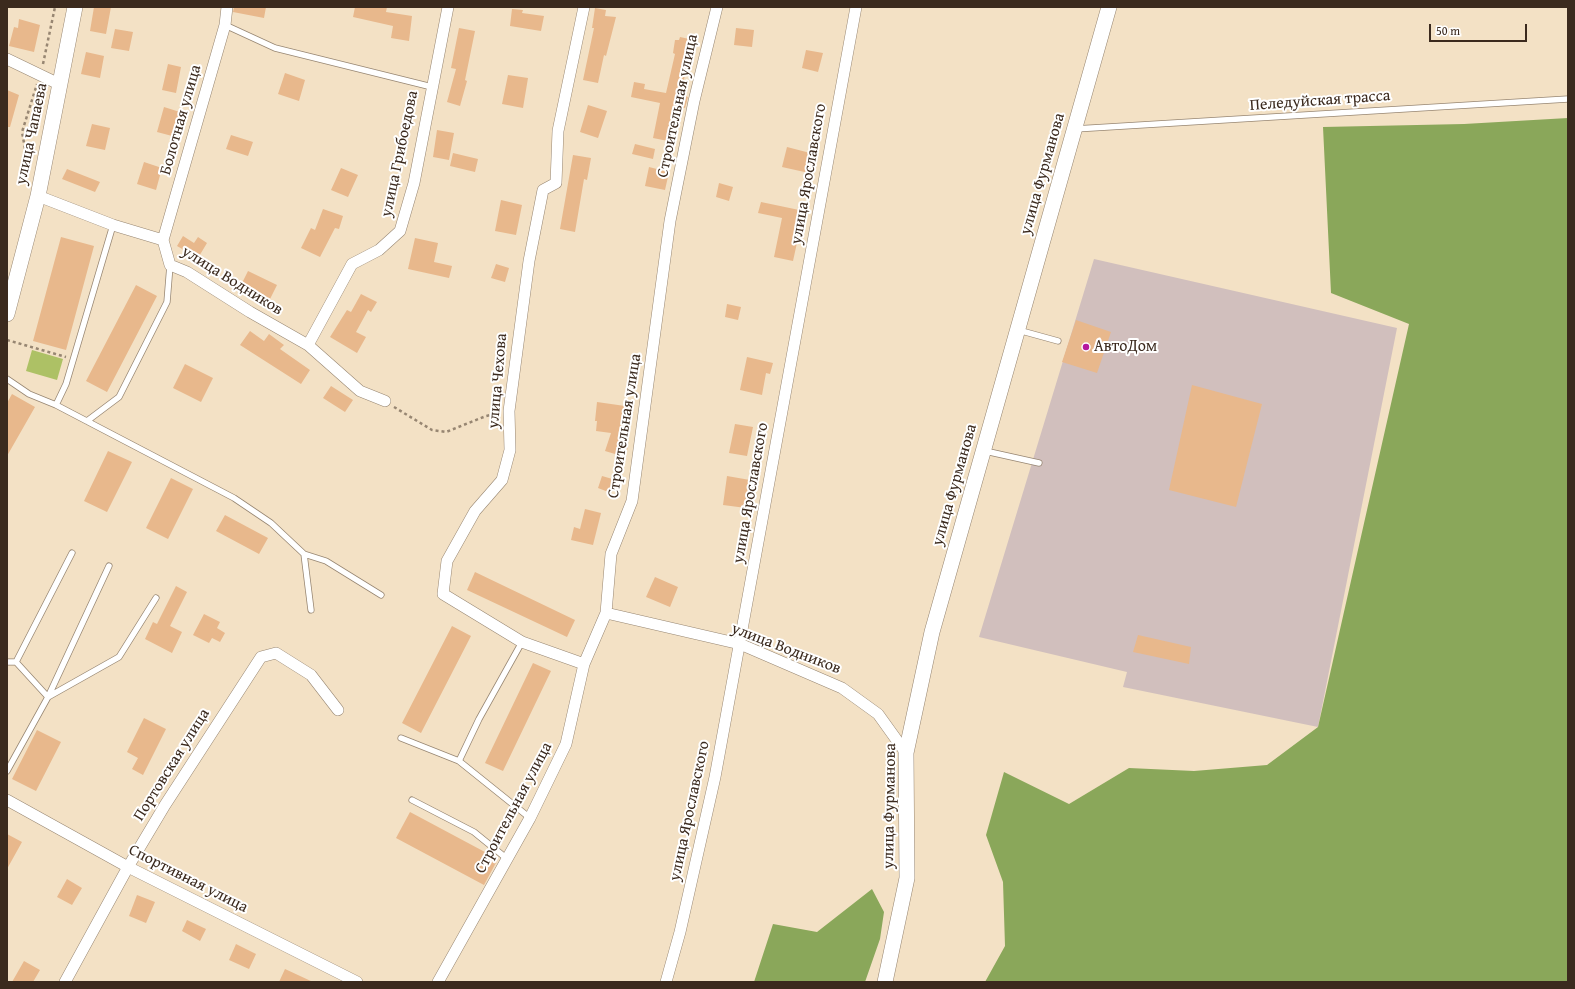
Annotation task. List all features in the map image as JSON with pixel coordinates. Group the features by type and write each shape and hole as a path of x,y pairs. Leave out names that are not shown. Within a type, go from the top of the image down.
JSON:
{"main road":[{"name":"улица Чапаева","path":"7,314 10,295 38,196 75,7"},
{"name":"улица Фурманова","path":"885,982 907,878 906,752 932,632 1109,7"}],"street":[{"name":"Болотная улица","path":"163,240 225,25 227,7"},
{"name":"улица Грибоедова","path":"308,345 352,264 379,250 400,231 414,183 448,7"},
{"name":"улица Чехова","path":"584,7 558,131 556,182 543,190 530,253 509,411 510,450 502,480 475,511 447,561 443,594 522,642 584,664"},
{"name":"Строительная улица","path":"438,982 506,858 530,818 566,744 584,664 606,613 611,554 632,501 670,221 694,101 717,7"},
{"name":"улица Ярославского","path":"666,982 680,932 713,784 740,644 856,7"},
{"path":"7,59 60,85"},
{"name":"улица Водников","path":"38,196 113,226 163,240 170,265 187,272 250,312 308,345 360,391 385,401"},
{"name":"улица Водников","path":"606,613 740,644 842,688 878,714 906,752"},
{"name":"Портовская улица","path":"65,982 128,867 210,733 261,657 276,653 312,675 338,710"},
{"name":"Спортивная улица","path":"7,800 128,867 357,982"}],"lane":[{"path":"225,25 275,48 432,87"},
{"name":"Пеледуйская трасса","path":"1074,130 1568,99"},
{"path":"56,405 66,384 74,359 113,226"},
{"path":"86,421 118,396 167,302 170,265"},
{"path":"1017,330 1058,341"},
{"path":"7,379 29,394 56,405 234,498 271,523 304,554 326,561 380,594"},
{"path":"983,450 1039,463"},
{"path":"16,662 72,553"},
{"path":"304,554 311,610"},
{"path":"7,771 48,697 109,566"},
{"path":"48,697 119,657 156,598"},
{"path":"460,761 479,719 522,642"},
{"path":"7,662 16,662 48,697"},
{"path":"401,738 460,761 530,818"},
{"path":"412,800 474,832 506,858"}],"path":[{"path":"26,180 28,165 22,132 40,75 55,7"},
{"path":"7,340 74,359"},
{"path":"385,401 432,430 446,432 486,416 509,411"}],"shaded area":[{"path":"1094,259 1397,328 1318,727 1123,687 1127,672 979,637"}],"green space":[{"path":"1568,118 1568,982 985,982 1005,946 1003,882 986,835 1004,772 1069,804 1129,768 1194,771 1267,765 1318,727 1409,324 1331,293 1323,127 1464,124"},
{"path":"32,350 63,359 57,380 26,371"},
{"path":"872,889 884,912 880,939 865,982 754,982 773,924 817,932"}],"building":[{"path":"94,7 111,7 106,34 90,31"},
{"path":"234,7 266,7 264,18 233,12"},
{"path":"355,7 387,7 386,12 412,16 409,41 391,38 393,26 353,17"},
{"path":"595,8 606,10 605,16 616,17 606,56 604,55 598,83 583,80 594,28 592,28"},
{"path":"512,9 523,10 522,13 544,16 541,31 510,26"},
{"path":"19,19 40,25 34,52 9,46 14,27 18,28"},
{"path":"459,28 475,31 465,80 467,81 460,106 447,102 456,69 451,68"},
{"path":"736,28 754,30 752,47 734,45"},
{"path":"115,29 133,32 129,51 111,48"},
{"path":"680,37 694,40 680,95 688,97 685,108 680,107 673,142 653,138 660,103 631,97 634,82 645,84 644,89 666,93 675,54 673,53 675,40 679,40"},
{"path":"806,50 823,53 818,72 802,68"},
{"path":"86,52 104,56 100,78 81,74"},
{"path":"168,64 181,67 176,93 162,90"},
{"path":"285,73 305,80 299,101 278,94"},
{"path":"508,75 528,78 523,108 502,104"},
{"path":"7,90 19,95 10,127 7,127"},
{"path":"588,105 607,111 598,138 580,132"},
{"path":"164,107 183,113 176,137 157,132"},
{"path":"92,124 110,128 105,150 86,146"},
{"path":"437,130 454,133 449,160 433,157"},
{"path":"231,135 253,142 248,156 226,149"},
{"path":"635,144 655,149 653,159 632,154"},
{"path":"787,147 814,154 809,173 782,167"},
{"path":"453,153 478,159 475,172 450,166"},
{"path":"573,155 591,158 587,180 584,179 575,232 560,229"},
{"path":"144,162 162,168 156,190 137,184"},
{"path":"649,167 669,172 665,190 645,186"},
{"path":"341,168 358,175 348,197 331,190"},
{"path":"67,169 100,182 95,192 62,179"},
{"path":"719,183 733,187 729,201 716,197"},
{"path":"501,200 522,205 516,235 495,231"},
{"path":"761,202 804,211 793,261 774,257 782,218 758,213"},
{"path":"323,209 343,216 339,229 335,228 320,257 301,248 311,228 315,230"},
{"path":"183,236 194,243 198,237 207,243 198,258 177,246"},
{"path":"61,237 94,246 66,350 33,341"},
{"path":"415,238 438,243 434,262 452,266 449,278 408,269"},
{"path":"496,264 509,268 505,282 491,278"},
{"path":"248,271 277,285 270,299 241,285"},
{"path":"136,285 157,296 107,392 86,381"},
{"path":"361,294 377,302 371,312 368,310 356,332 366,337 357,353 330,337 347,310 351,312"},
{"path":"727,304 741,307 738,320 725,317"},
{"name":"АвтоДом","path":"1076,320 1111,332 1097,373 1062,362"},
{"path":"250,331 264,341 269,334 284,345 280,349 310,370 301,384 240,345"},
{"path":"747,357 773,363 770,374 766,373 762,395 740,390"},
{"path":"185,364 213,378 201,402 173,388"},
{"path":"1192,385 1262,404 1236,507 1169,490"},
{"path":"331,386 353,400 345,412 323,398"},
{"path":"12,394 35,407 7,456 7,403"},
{"path":"597,402 625,406 620,445 628,447 625,457 605,451 611,433 596,431 597,421 595,421"},
{"path":"735,424 753,427 747,456 729,453"},
{"path":"108,451 132,462 107,512 84,501"},
{"path":"602,476 616,480 611,493 598,488"},
{"path":"727,476 750,480 746,508 723,505"},
{"path":"171,478 193,489 168,539 146,528"},
{"path":"585,509 601,513 593,545 571,540 574,527 580,529"},
{"path":"225,515 268,538 259,554 216,531"},
{"path":"475,572 575,620 567,637 467,590"},
{"path":"655,577 678,587 670,607 646,597"},
{"path":"176,586 187,592 170,626 182,632 172,653 145,639 153,622 157,624"},
{"path":"204,614 220,622 217,628 225,633 220,642 212,638 209,643 193,635"},
{"path":"452,626 471,636 421,733 402,723"},
{"path":"1138,635 1191,647 1189,664 1133,652"},
{"path":"533,663 551,671 503,771 485,763"},
{"path":"144,718 166,729 143,775 132,769 138,758 127,752"},
{"path":"37,730 61,742 36,791 12,779"},
{"path":"410,812 498,859 484,885 396,838"},
{"path":"7,834 22,842 7,869"},
{"path":"67,879 82,888 72,905 57,897"},
{"path":"137,895 155,902 146,923 129,916"},
{"path":"187,920 206,929 200,941 182,931"},
{"path":"236,944 256,954 249,969 229,960"},
{"path":"24,961 40,970 33,982 12,982"},
{"path":"285,969 313,982 279,982"}],"place":[{"name":"АвтоДом","path":"1086,347"}]}
